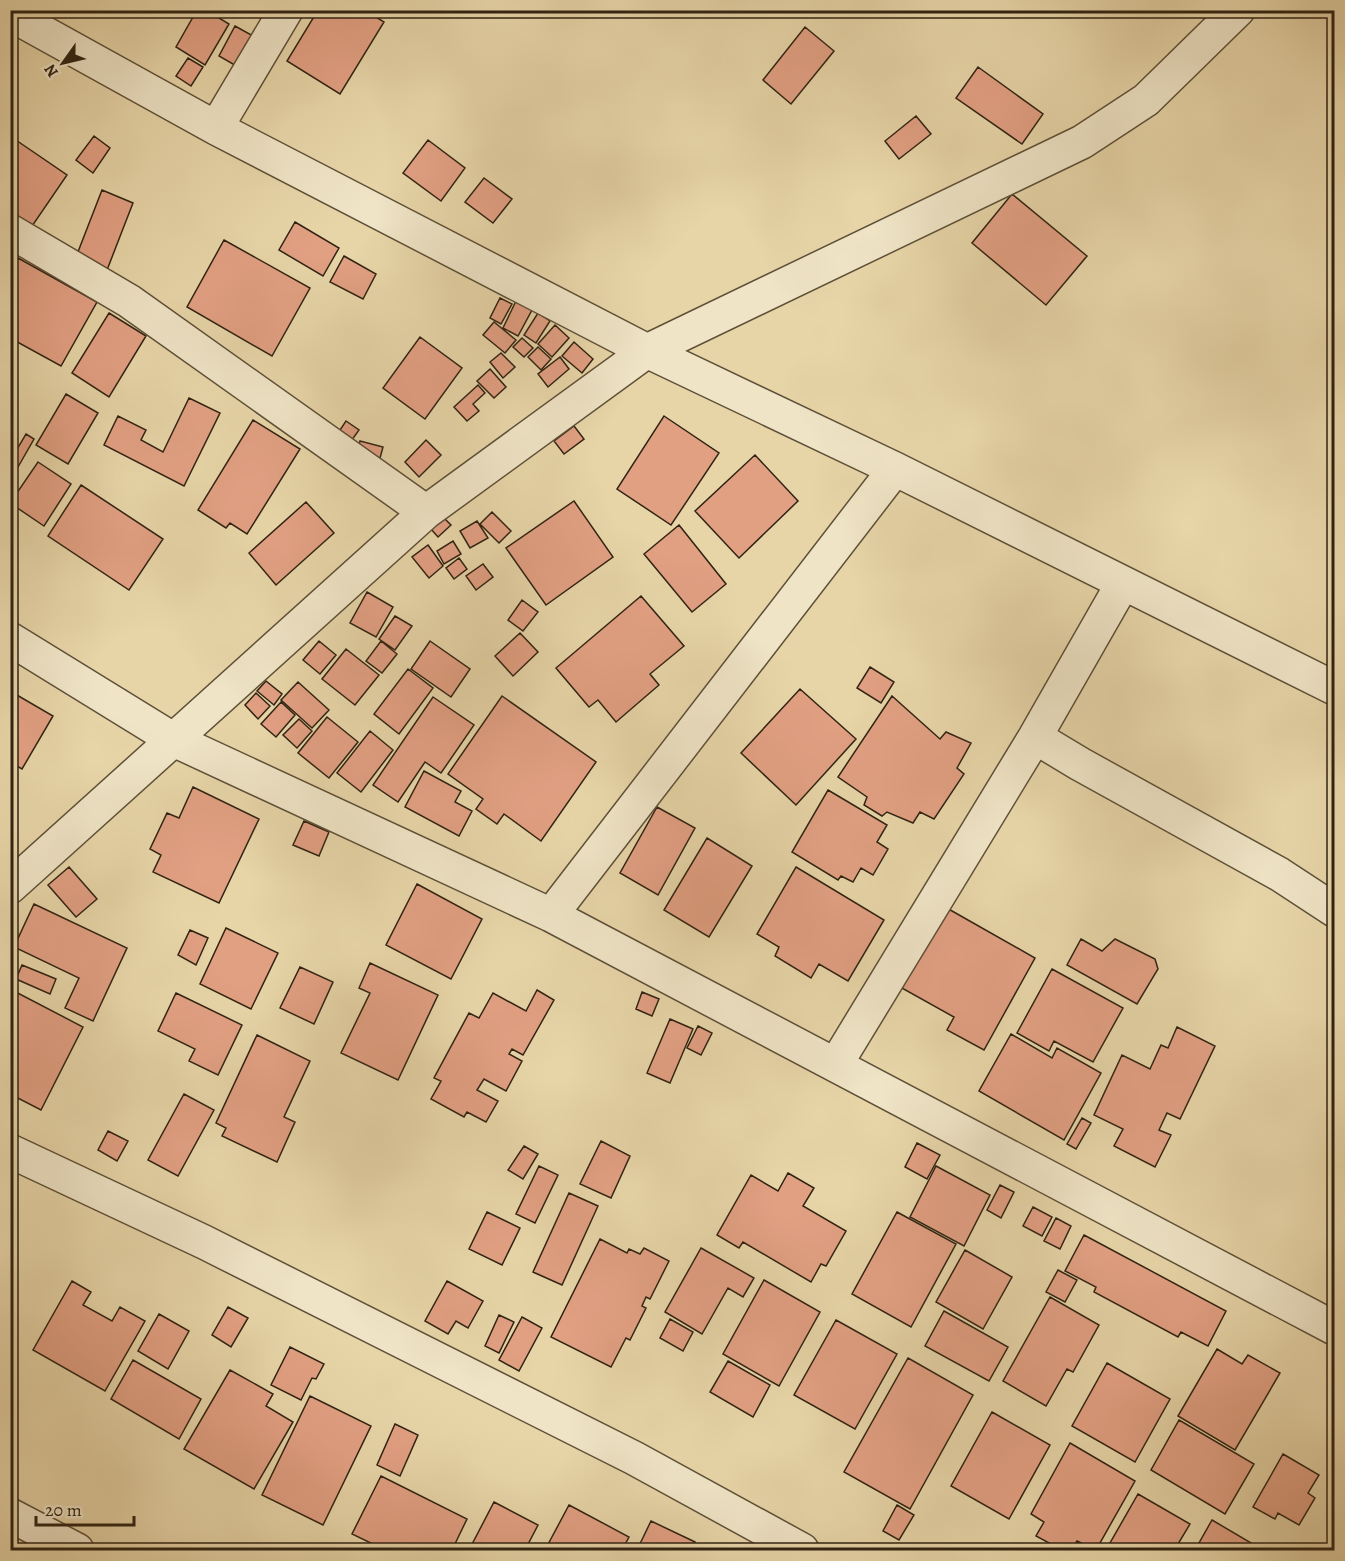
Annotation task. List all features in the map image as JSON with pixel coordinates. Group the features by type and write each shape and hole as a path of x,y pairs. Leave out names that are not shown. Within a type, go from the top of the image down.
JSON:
{"street":[{"path":"216,128 286,10"},
{"path":"10,886 426,512 647,351 1082,142 1146,100 1238,10"},
{"path":"10,14 216,128 647,351 895,470 1335,688"},
{"path":"10,231 129,301 426,512"},
{"path":"551,915 895,470"},
{"path":"836,1064 1035,737 1122,583"},
{"path":"10,639 174,740 551,915 1335,1328"},
{"path":"1035,737 1279,874 1335,910"},
{"path":"10,1151 204,1242 634,1458 802,1551"},
{"path":"10,1515 77,1551"}],"building":[{"path":"197,10 206,10 229,24 205,65 176,47"},
{"path":"318,10 365,10 384,22 340,94 287,61"},
{"path":"235,26 255,37 238,67 219,56"},
{"path":"805,27 834,51 791,104 763,80"},
{"path":"188,58 203,67 191,86 176,76"},
{"path":"978,67 1043,114 1022,144 956,98"},
{"path":"916,116 931,134 899,159 885,141"},
{"path":"10,136 67,175 28,232 10,220"},
{"path":"94,136 110,148 93,173 76,160"},
{"path":"428,140 465,168 441,201 403,173"},
{"path":"484,178 512,199 493,223 465,202"},
{"path":"102,190 133,203 107,270 76,257"},
{"path":"1012,194 1087,256 1046,305 972,243"},
{"path":"295,222 339,248 323,276 279,250"},
{"path":"224,240 310,288 272,356 187,307"},
{"path":"344,256 376,274 363,299 330,282"},
{"path":"18,258 97,302 61,366 10,338 10,272"},
{"path":"500,298 512,304 501,324 490,318"},
{"path":"516,301 532,310 518,336 503,328"},
{"path":"109,313 146,336 109,397 72,373"},
{"path":"538,313 550,321 536,343 524,335"},
{"path":"494,322 516,340 505,353 483,335"},
{"path":"555,325 569,338 552,357 538,344"},
{"path":"420,337 462,368 425,419 383,388"},
{"path":"522,338 533,348 524,357 513,347"},
{"path":"574,342 593,359 582,373 562,356"},
{"path":"538,347 551,359 541,370 528,357"},
{"path":"501,353 515,367 503,378 490,362"},
{"path":"560,357 569,369 548,387 538,374"},
{"path":"490,369 506,387 494,398 477,381"},
{"path":"478,385 485,393 473,404 479,411 467,421 454,407"},
{"path":"66,394 98,413 68,464 36,445"},
{"path":"189,398 220,413 184,486 104,445 118,416 146,430 141,440 163,452"},
{"path":"664,416 719,453 671,525 617,489"},
{"path":"253,420 300,449 247,534 230,523 226,528 198,510"},
{"path":"346,421 359,430 349,444 336,436"},
{"path":"574,426 584,439 564,454 554,441"},
{"path":"26,434 34,439 10,481 10,461"},
{"path":"426,440 441,455 419,477 405,462"},
{"path":"360,441 383,447 380,458 357,453"},
{"path":"755,455 798,501 739,558 695,511"},
{"path":"38,462 71,484 44,526 10,503"},
{"path":"81,485 163,539 129,590 48,536"},
{"path":"574,501 613,557 546,605 506,548"},
{"path":"306,502 334,533 276,585 249,553"},
{"path":"492,512 511,531 499,543 480,524"},
{"path":"442,516 451,525 438,537 430,528"},
{"path":"477,521 488,538 470,548 460,531"},
{"path":"679,525 726,584 692,612 644,554"},
{"path":"453,541 461,554 444,564 437,551"},
{"path":"428,545 443,566 429,578 412,557"},
{"path":"459,558 467,569 454,579 446,568"},
{"path":"483,564 493,577 476,590 466,576"},
{"path":"367,592 393,607 376,637 350,623"},
{"path":"641,596 684,646 650,674 659,685 616,722 598,700 589,707 556,668"},
{"path":"522,600 538,612 523,631 508,620"},
{"path":"395,616 412,626 395,650 379,639"},
{"path":"520,633 538,652 513,676 495,656"},
{"path":"319,641 336,655 320,674 303,660"},
{"path":"381,641 397,654 382,673 366,661"},
{"path":"430,641 470,669 451,697 411,669"},
{"path":"346,649 379,675 355,705 322,679"},
{"path":"870,667 894,682 881,703 857,688"},
{"path":"408,669 433,688 399,734 374,714"},
{"path":"266,681 282,694 274,705 257,691"},
{"path":"298,682 329,710 312,728 281,700"},
{"path":"800,689 856,739 796,805 741,753"},
{"path":"10,691 53,716 22,769 10,762"},
{"path":"256,693 270,706 258,719 245,705"},
{"path":"502,696 596,762 541,841 504,814 497,824 476,809 483,799 448,774"},
{"path":"892,696 940,739 946,732 971,743 957,768 964,774 934,819 920,812 913,823 887,812 882,816 864,805 867,797 838,777"},
{"path":"433,697 474,725 441,773 425,762 398,802 373,785"},
{"path":"281,702 295,715 276,737 261,724"},
{"path":"327,717 358,742 329,778 298,753"},
{"path":"299,719 312,731 297,748 283,735"},
{"path":"370,731 393,750 361,792 337,773"},
{"path":"424,771 461,791 455,802 472,811 459,836 405,807"},
{"path":"193,787 259,819 219,903 153,872 161,855 150,849 167,813 179,818"},
{"path":"828,790 887,825 877,842 888,849 873,875 861,868 853,882 841,876 838,880 792,852"},
{"path":"657,807 695,828 658,895 620,873"},
{"path":"304,821 329,832 319,856 293,845"},
{"path":"707,838 752,866 709,937 664,910"},
{"path":"69,867 97,899 76,917 48,885"},
{"path":"796,867 884,920 848,981 819,964 811,978 775,956 779,947 757,934"},
{"path":"417,884 482,919 451,979 386,945"},
{"path":"34,904 127,948 93,1021 65,1008 79,978 14,947"},
{"path":"945,907 1035,958 984,1050 947,1030 954,1017 900,987"},
{"path":"226,928 278,953 251,1009 200,984"},
{"path":"190,930 208,938 196,965 178,955"},
{"path":"1081,939 1102,951 1115,939 1155,959 1158,969 1137,1004 1067,965"},
{"path":"370,963 438,995 398,1080 341,1053 370,993 359,988"},
{"path":"22,965 56,979 50,994 16,979"},
{"path":"300,967 333,982 314,1024 280,1008"},
{"path":"1052,969 1123,1008 1093,1062 1054,1041 1049,1051 1017,1033"},
{"path":"10,989 83,1027 41,1110 10,1094"},
{"path":"537,990 554,1000 523,1055 512,1049 509,1054 522,1061 506,1091 484,1079 477,1090 498,1101 486,1122 467,1112 464,1117 431,1099 441,1081 434,1078 469,1013 479,1018 493,993 526,1011"},
{"path":"642,992 659,999 652,1016 636,1009"},
{"path":"176,993 242,1025 218,1075 189,1061 195,1049 158,1031"},
{"path":"670,1019 693,1029 670,1083 647,1073"},
{"path":"698,1026 712,1033 701,1055 687,1048"},
{"path":"1177,1027 1215,1046 1180,1119 1167,1113 1159,1130 1171,1135 1155,1167 1114,1146 1123,1129 1094,1115 1122,1055 1150,1069 1161,1045 1168,1048"},
{"path":"1011,1034 1052,1058 1057,1048 1101,1073 1064,1140 979,1091"},
{"path":"257,1035 310,1061 284,1117 295,1122 277,1162 222,1136 226,1128 216,1123"},
{"path":"184,1094 214,1110 178,1176 148,1160"},
{"path":"1082,1118 1091,1123 1076,1149 1067,1144"},
{"path":"108,1131 128,1141 117,1161 98,1150"},
{"path":"601,1141 630,1156 611,1198 580,1184"},
{"path":"917,1143 940,1155 927,1179 905,1167"},
{"path":"524,1146 538,1154 523,1179 508,1170"},
{"path":"539,1166 558,1175 535,1223 516,1214"},
{"path":"936,1166 990,1195 964,1246 910,1217"},
{"path":"788,1173 814,1188 803,1206 846,1231 826,1266 821,1264 811,1282 743,1242 739,1248 717,1235 751,1175 778,1191"},
{"path":"1000,1185 1014,1192 1001,1218 987,1210"},
{"path":"569,1193 598,1206 562,1285 533,1272"},
{"path":"1033,1207 1052,1217 1042,1236 1023,1226"},
{"path":"487,1212 520,1228 502,1265 469,1249"},
{"path":"897,1212 956,1244 911,1327 852,1294"},
{"path":"1056,1218 1071,1226 1060,1249 1044,1241"},
{"path":"1084,1235 1226,1311 1208,1346 1181,1332 1178,1337 1094,1292 1096,1287 1065,1271"},
{"path":"600,1239 627,1253 629,1249 640,1254 644,1248 669,1261 650,1299 646,1297 642,1306 646,1308 630,1340 626,1338 611,1367 551,1337"},
{"path":"701,1248 754,1278 743,1297 728,1288 702,1334 665,1312"},
{"path":"965,1250 1012,1277 983,1329 936,1302"},
{"path":"1058,1270 1077,1280 1065,1302 1046,1292"},
{"path":"764,1280 820,1312 779,1386 723,1354"},
{"path":"72,1281 91,1292 83,1305 112,1321 120,1307 145,1321 105,1391 33,1350"},
{"path":"447,1281 483,1301 468,1328 456,1321 448,1334 425,1321"},
{"path":"1050,1297 1099,1325 1073,1372 1067,1369 1046,1406 1003,1381"},
{"path":"228,1307 248,1318 231,1347 212,1335"},
{"path":"944,1311 1008,1347 989,1381 925,1346"},
{"path":"159,1314 189,1331 168,1369 138,1351"},
{"path":"499,1315 514,1322 499,1353 485,1346"},
{"path":"522,1317 542,1328 519,1371 499,1360"},
{"path":"670,1319 693,1332 683,1351 660,1338"},
{"path":"836,1320 897,1354 855,1429 794,1395"},
{"path":"290,1347 324,1364 316,1379 312,1378 301,1400 271,1385"},
{"path":"1217,1349 1242,1364 1248,1355 1280,1373 1235,1450 1178,1416"},
{"path":"908,1358 973,1395 910,1509 844,1472"},
{"path":"133,1360 201,1399 179,1439 111,1399"},
{"path":"728,1361 770,1385 753,1417 710,1392"},
{"path":"1107,1363 1170,1399 1135,1462 1072,1426"},
{"path":"230,1370 273,1394 266,1406 293,1422 254,1489 184,1449"},
{"path":"310,1396 371,1426 323,1525 262,1495"},
{"path":"992,1412 1050,1445 1009,1519 951,1486"},
{"path":"1179,1420 1254,1464 1225,1514 1151,1470"},
{"path":"395,1424 418,1435 400,1476 377,1465"},
{"path":"1070,1443 1135,1481 1096,1550 1077,1541 1071,1550 1062,1550 1036,1536 1044,1522 1031,1514"},
{"path":"1283,1454 1319,1475 1308,1493 1315,1498 1299,1525 1278,1513 1275,1519 1253,1507"},
{"path":"381,1476 467,1519 452,1550 385,1550 352,1534"},
{"path":"1138,1494 1190,1524 1178,1544 1184,1547 1182,1550 1106,1550"},
{"path":"494,1502 538,1525 525,1550 469,1550"},
{"path":"569,1505 629,1537 622,1550 545,1550"},
{"path":"897,1505 914,1515 899,1540 883,1531"},
{"path":"1212,1520 1263,1550 1195,1550"},
{"path":"651,1521 695,1542 692,1550 637,1550"}]}
